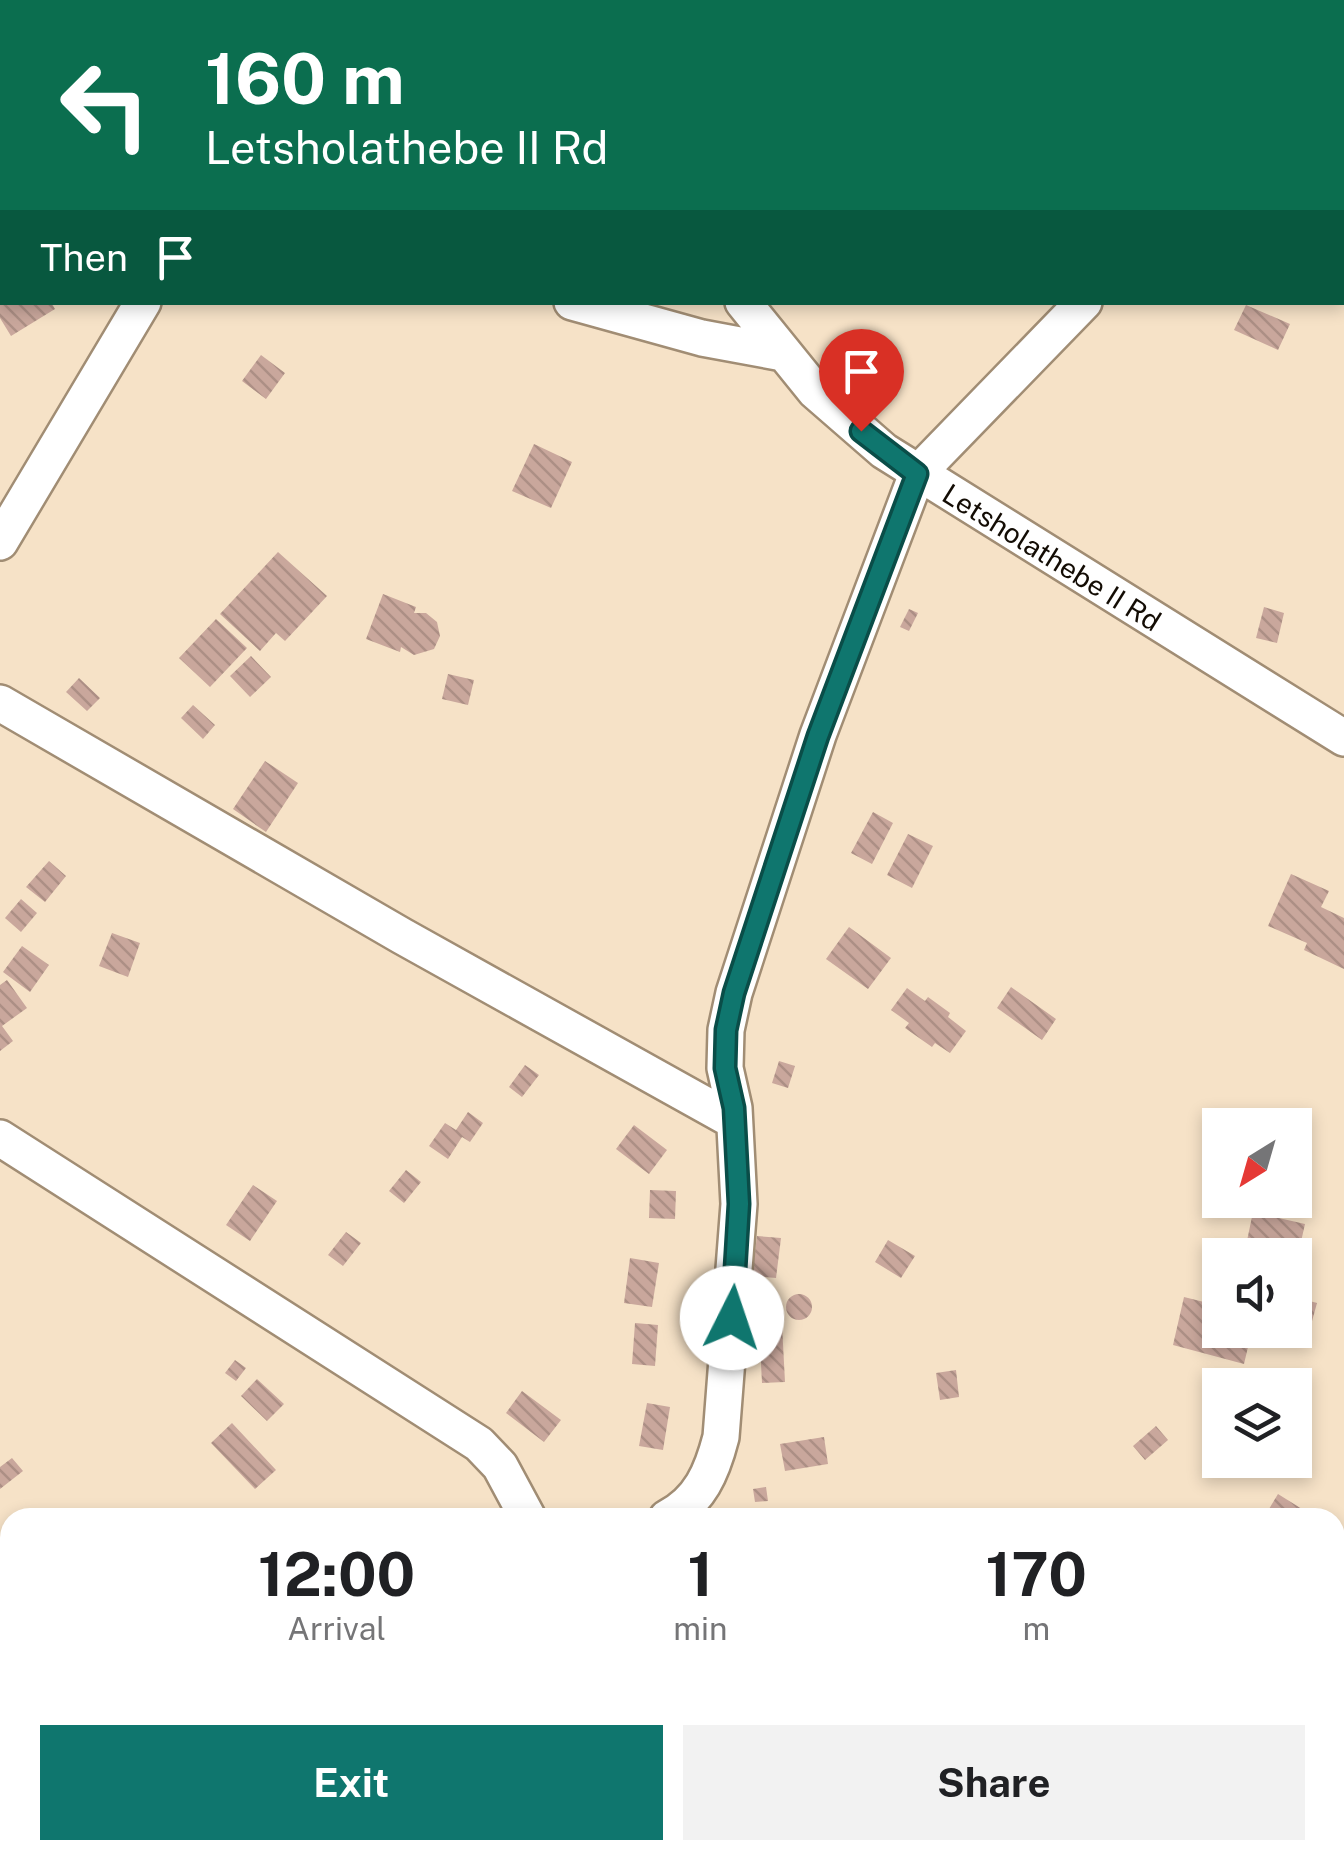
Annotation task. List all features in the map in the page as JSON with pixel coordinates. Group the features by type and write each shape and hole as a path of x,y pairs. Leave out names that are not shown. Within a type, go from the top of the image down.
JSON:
{"street":[{"path":"0,542 141,305"},
{"path":"583,305 702,338 783,353"},
{"name":"Letsholathebe II Rd","path":"745,305 815,391 884,451 1344,738"},
{"path":"686,1508 712,1475 721,1437 739,1204 734,1121 725,1068 726,1030 734,993 818,736 917,474 1081,305"},
{"path":"0,703 402,936 734,1121"},
{"path":"0,1138 479,1444 500,1466 523,1508"}],"building":[{"path":"0,305 53,305 55,309 11,336 0,318"},
{"path":"1246,305 1290,324 1278,350 1234,330"},
{"path":"261,355 285,373 266,399 242,381"},
{"path":"534,444 572,462 551,508 512,491"},
{"path":"278,552 327,596 285,641 276,633 260,651 220,614"},
{"path":"383,594 416,607 414,613 426,613 437,622 440,636 434,649 414,655 401,647 400,652 366,639"},
{"path":"1264,607 1284,613 1277,643 1256,638"},
{"path":"909,609 918,613 909,631 900,627"},
{"path":"216,619 247,648 210,687 179,658"},
{"path":"251,656 271,677 250,697 230,676"},
{"path":"448,674 474,680 468,705 442,699"},
{"path":"79,678 100,698 87,711 66,692"},
{"path":"193,705 215,725 203,739 181,718"},
{"path":"265,761 298,783 266,832 233,809"},
{"path":"873,812 893,823 872,864 851,853"},
{"path":"908,834 933,846 912,888 887,875"},
{"path":"49,861 66,876 45,902 26,887"},
{"path":"1291,874 1329,891 1321,907 1344,918 1344,969 1304,950 1307,943 1268,926"},
{"path":"21,899 37,913 21,932 5,918"},
{"path":"849,927 891,958 868,989 826,959"},
{"path":"112,933 140,943 128,977 99,966"},
{"path":"22,946 49,965 30,992 3,972"},
{"path":"7,980 27,1008 2,1026 13,1041 0,1051 0,985"},
{"path":"1011,987 1056,1019 1042,1040 997,1008"},
{"path":"907,988 950,1013 948,1017 966,1031 950,1053 935,1043 932,1047 905,1028 909,1023 891,1010"},
{"path":"779,1061 795,1066 788,1088 772,1083"},
{"path":"525,1065 539,1075 522,1097 509,1087"},
{"path":"468,1112 483,1123 470,1142 462,1137 448,1159 429,1146 445,1123 456,1130"},
{"path":"634,1125 667,1150 649,1174 616,1149"},
{"path":"406,1170 421,1182 404,1203 389,1191"},
{"path":"253,1185 277,1201 250,1241 226,1225"},
{"path":"650,1190 676,1191 675,1219 649,1218"},
{"path":"1252,1218 1279,1218 1305,1224 1302,1238 1248,1238"},
{"path":"346,1232 361,1243 343,1266 328,1255"},
{"path":"757,1236 781,1238 776,1278 752,1276"},
{"path":"888,1240 915,1256 901,1278 875,1262"},
{"path":"630,1258 659,1263 652,1307 624,1303"},
{"path":"799,1294 808,1298 812,1307 808,1316 799,1320 790,1316 786,1307 790,1298"},
{"path":"1184,1297 1202,1302 1202,1348 1248,1348 1244,1364 1173,1345"},
{"path":"635,1323 658,1325 655,1366 632,1364"},
{"path":"782,1325 785,1382 762,1383 759,1326"},
{"path":"235,1360 246,1368 236,1381 225,1373"},
{"path":"956,1370 959,1397 940,1400 936,1373"},
{"path":"257,1379 284,1404 267,1421 241,1396"},
{"path":"522,1391 561,1420 544,1442 506,1413"},
{"path":"647,1403 670,1407 663,1450 639,1446"},
{"path":"232,1423 276,1470 255,1489 211,1443"},
{"path":"1156,1426 1168,1440 1145,1460 1133,1446"},
{"path":"824,1437 828,1464 785,1471 780,1444"},
{"path":"12,1458 23,1471 0,1489 0,1467"},
{"path":"766,1487 768,1501 755,1502 753,1489"},
{"path":"1278,1494 1300,1508 1270,1508"}],"route":[{"path":"732,1318 739,1204 734,1108 725,1068 726,1030 734,993 818,736 917,474 861,431"}]}
